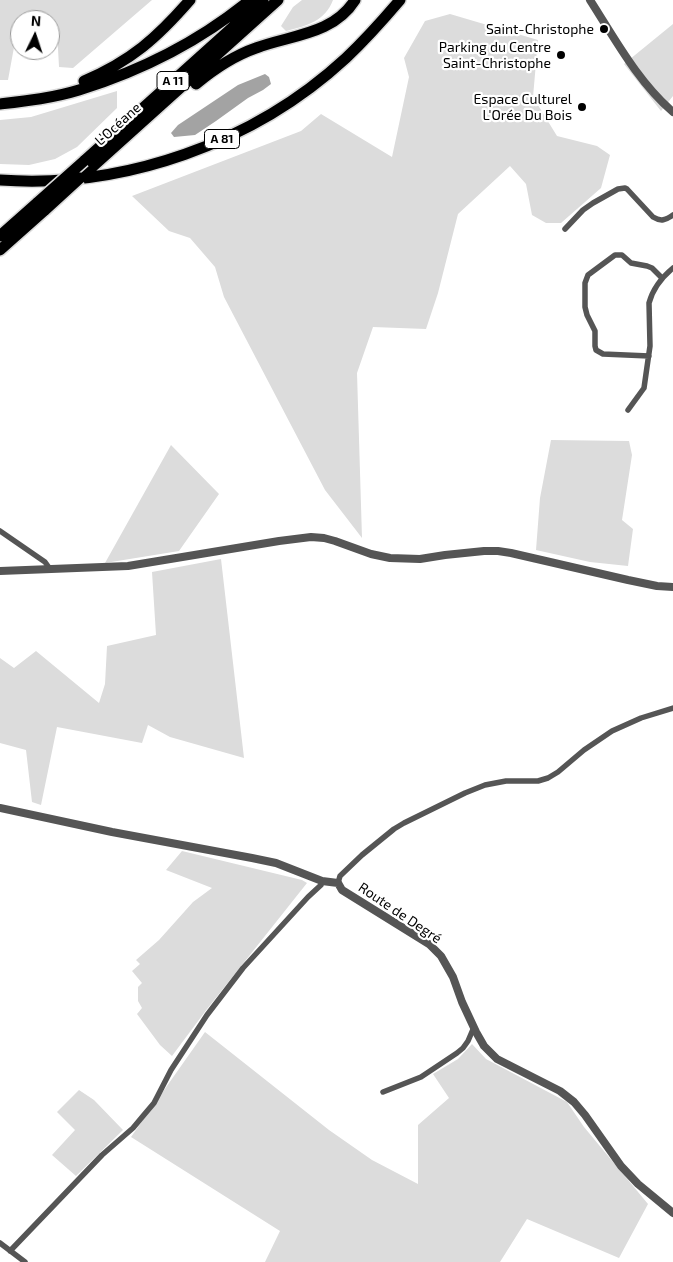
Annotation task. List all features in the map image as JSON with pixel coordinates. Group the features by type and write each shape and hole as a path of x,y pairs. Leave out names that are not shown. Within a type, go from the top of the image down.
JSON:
{"highway":[{"path":"13,102 28,96 75,85 122,63 158,35 190,0"},
{"path":"0,104 78,90 126,73 156,60 203,34 250,0"},
{"name":"L’Océane","path":"0,250 42,206 263,0"},
{"name":"L’Océane","path":"87,165 136,128 278,0"},
{"path":"136,128 151,122 206,76 228,61 258,47 310,33 321,28 343,15 355,0"},
{"name":"A 81","path":"0,180 46,181 89,178 131,171 170,160 229,136 259,121 317,83 377,28 400,0"},
{"name":"L’Océane","path":"0,236 42,206"}],"street":[{"path":"590,0 637,73 673,112"},
{"path":"565,229 583,210 622,188 627,190 658,220 665,220 673,215"},
{"path":"649,356 603,354 596,350 595,331 585,307 585,283 588,275 615,255 622,255 631,263 652,268 662,278"},
{"path":"628,410 644,388 649,356 649,303 654,288 673,268"},
{"path":"0,531 45,562 50,570"},
{"path":"0,571 128,566 311,537 324,538 371,554 390,558 420,559 484,551 504,552 628,580 673,587"},
{"path":"338,883 340,876 394,829 432,808 484,785 506,781 538,781 548,778 591,744 612,731 641,718 673,708"},
{"name":"Route de Degré","path":"0,808 112,832 276,863 322,881 338,883 342,890 429,944 441,956 453,977 462,1002 484,1046 497,1059 560,1091 574,1102 591,1122 621,1166 638,1184 673,1213"},
{"path":"10,1250 102,1155 133,1128 154,1103 171,1070 202,1023 243,968 321,885 322,881"},
{"path":"383,1092 421,1077 457,1053 468,1041 474,1027"},
{"path":"0,1243 25,1262"}],"shaded area":[{"path":"0,0 152,0 73,68 59,67 60,10 10,10 10,60 12,60 8,80 0,80"},
{"path":"302,0 333,0 325,13 314,22 286,31 281,26 293,7"},
{"path":"450,14 538,40 533,97 557,136 597,146 610,155 601,188 561,223 546,223 532,215 526,184 510,166 458,214 438,293 426,329 373,327 357,373 362,538 325,490 224,297 215,267 190,238 169,231 132,196 301,131 321,114 392,157 409,77 404,58 425,21"},
{"path":"673,24 673,96 661,111 624,64"},
{"path":"265,74 269,77 271,84 195,135 174,137 171,133 178,125 238,85"},
{"path":"117,91 117,108 77,147 55,159 29,165 0,164 0,120 31,117"},
{"path":"551,440 629,441 632,455 622,520 633,529 628,566 590,562 536,550 540,498"},
{"path":"171,445 219,494 179,551 105,563"},
{"path":"221,559 244,758 170,737 148,725 142,743 57,727 41,805 32,802 26,750 0,743 0,658 14,668 36,651 99,703 105,684 107,646 156,635 152,572"},
{"path":"182,851 302,880 307,883 172,1056 160,1045 137,1014 142,1008 138,1001 138,987 142,983 132,971 140,964 136,960 159,940 193,902 212,888 166,870"},
{"path":"205,1032 329,1130 372,1160 418,1184 418,1125 449,1098 433,1074 458,1059 472,1044 486,1059 567,1102 584,1127 648,1204 619,1258 527,1219 500,1262 265,1262 280,1231 131,1137"},
{"path":"79,1090 94,1100 123,1130 76,1176 52,1155 75,1130 57,1112"}],"place":[{"name":"Saint-Christophe","path":"604,29"},
{"name":"Parking du Centre Saint-Christophe","path":"561,55"},
{"name":"Espace Culturel L'Orée Du Bois","path":"582,107"}]}
